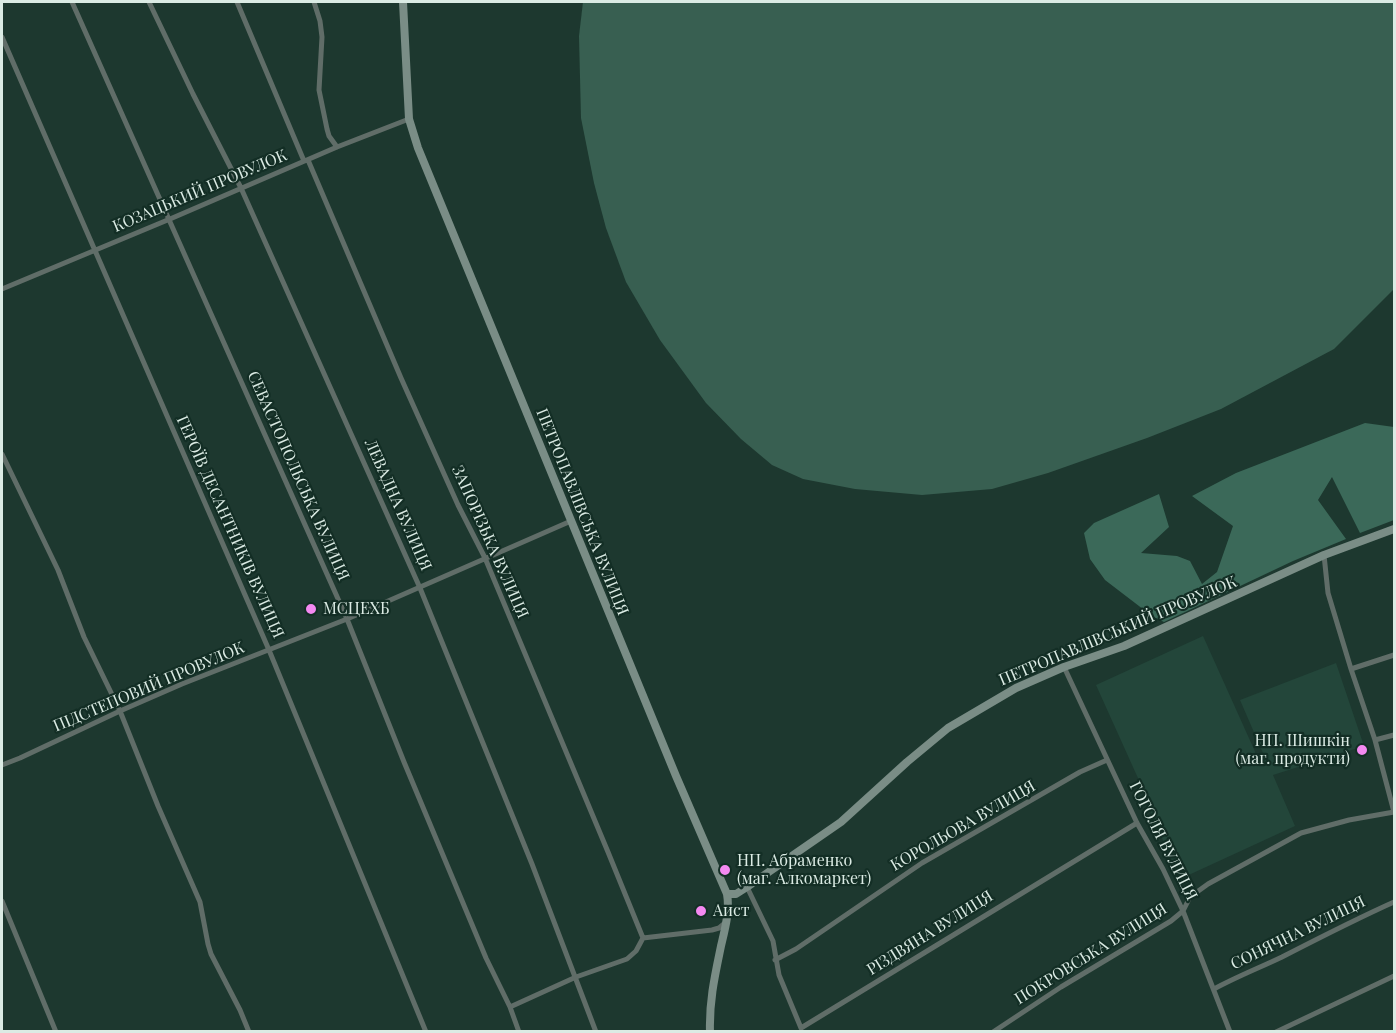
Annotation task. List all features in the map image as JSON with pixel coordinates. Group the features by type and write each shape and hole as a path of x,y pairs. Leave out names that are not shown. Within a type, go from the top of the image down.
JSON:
{"street":[{"name":"СЕВАСТОПОЛЬСЬКА ВУЛИЦЯ","path":"72,2 347,619 404,762 519,1032"},
{"name":"ЛЕВАДНА ВУЛИЦЯ","path":"149,2 241,189 420,588 596,1032"},
{"name":"ЗАПОРІЗЬКА ВУЛИЦЯ","path":"237,2 458,505 485,558 642,938"},
{"path":"314,2 322,37 319,90 329,136 337,147"},
{"name":"ПЕТРОПАВЛІВСЬКА ВУЛИЦЯ","path":"403,2 409,119 418,148 671,765 727,894 726,922 710,1000 710,1032"},
{"name":"ГЕРОЇВ ДЕСАНТНИКІВ ВУЛИЦЯ","path":"2,37 269,650 426,1032"},
{"name":"КОЗАЦЬКИЙ ПРОВУЛОК","path":"2,289 337,147 409,119"},
{"path":"2,454 58,570 84,637 120,711 200,902 211,954 249,1032"},
{"name":"ПІДСТЕПОВИЙ ПРОВУЛОК","path":"2,765 182,684 347,619 571,521"},
{"name":"ПЕТРОПАВЛІВСЬКИЙ ПРОВУЛОК","path":"727,894 736,894 841,822 948,728 1016,688 1064,667 1124,646 1324,555 1395,529"},
{"path":"1324,555 1328,593 1375,740 1395,812"},
{"path":"1351,669 1395,655"},
{"name":"ГОГОЛЯ ВУЛИЦЯ","path":"1064,667 1137,823 1184,911 1230,1032"},
{"path":"1375,740 1395,735"},
{"name":"КОРОЛЬОВА ВУЛИЦЯ","path":"775,960 796,950 922,863 1080,772 1107,760"},
{"name":"ПОКРОВСЬКА ВУЛИЦЯ","path":"993,1032 1061,987 1171,921 1184,911 1190,897 1208,884 1301,833 1349,820 1395,812"},
{"name":"РІЗДВЯНА ВУЛИЦЯ","path":"775,960 801,1028 1137,823"},
{"path":"747,887 772,941 775,960"},
{"path":"2,901 56,1032"},
{"name":"СОНЯЧНА ВУЛИЦЯ","path":"1214,989 1395,902"},
{"path":"510,1007 576,977 627,959 636,951 642,938 712,930 726,922"},
{"path":"1276,1032 1395,976"}],"shaded area":[{"path":"583,2 1394,2 1394,289 1334,349 1221,409 1048,473 992,489 922,495 855,489 803,479 772,465 741,439 706,403 660,340 626,282 606,228 581,118 579,36"},
{"path":"1365,423 1394,427 1394,520 1360,533 1332,477 1318,500 1346,539 1293,561 1164,622 1152,616 1105,580 1090,559 1084,533 1094,523 1159,494 1169,527 1141,553 1177,556 1190,561 1202,584 1217,572 1233,526 1192,496 1236,473"},
{"path":"1203,636 1257,756 1263,753 1240,700 1336,663 1364,746 1273,775 1295,826 1180,879 1096,685"}],"place":[{"name":"МСЦЕХБ","path":"311,609"},
{"name":"НП. Шишкін (маг. продукти)","path":"1362,750"},
{"name":"НП. Абраменко (маг. Алкомаркет)","path":"725,870"},
{"name":"Аист","path":"701,911"}]}
